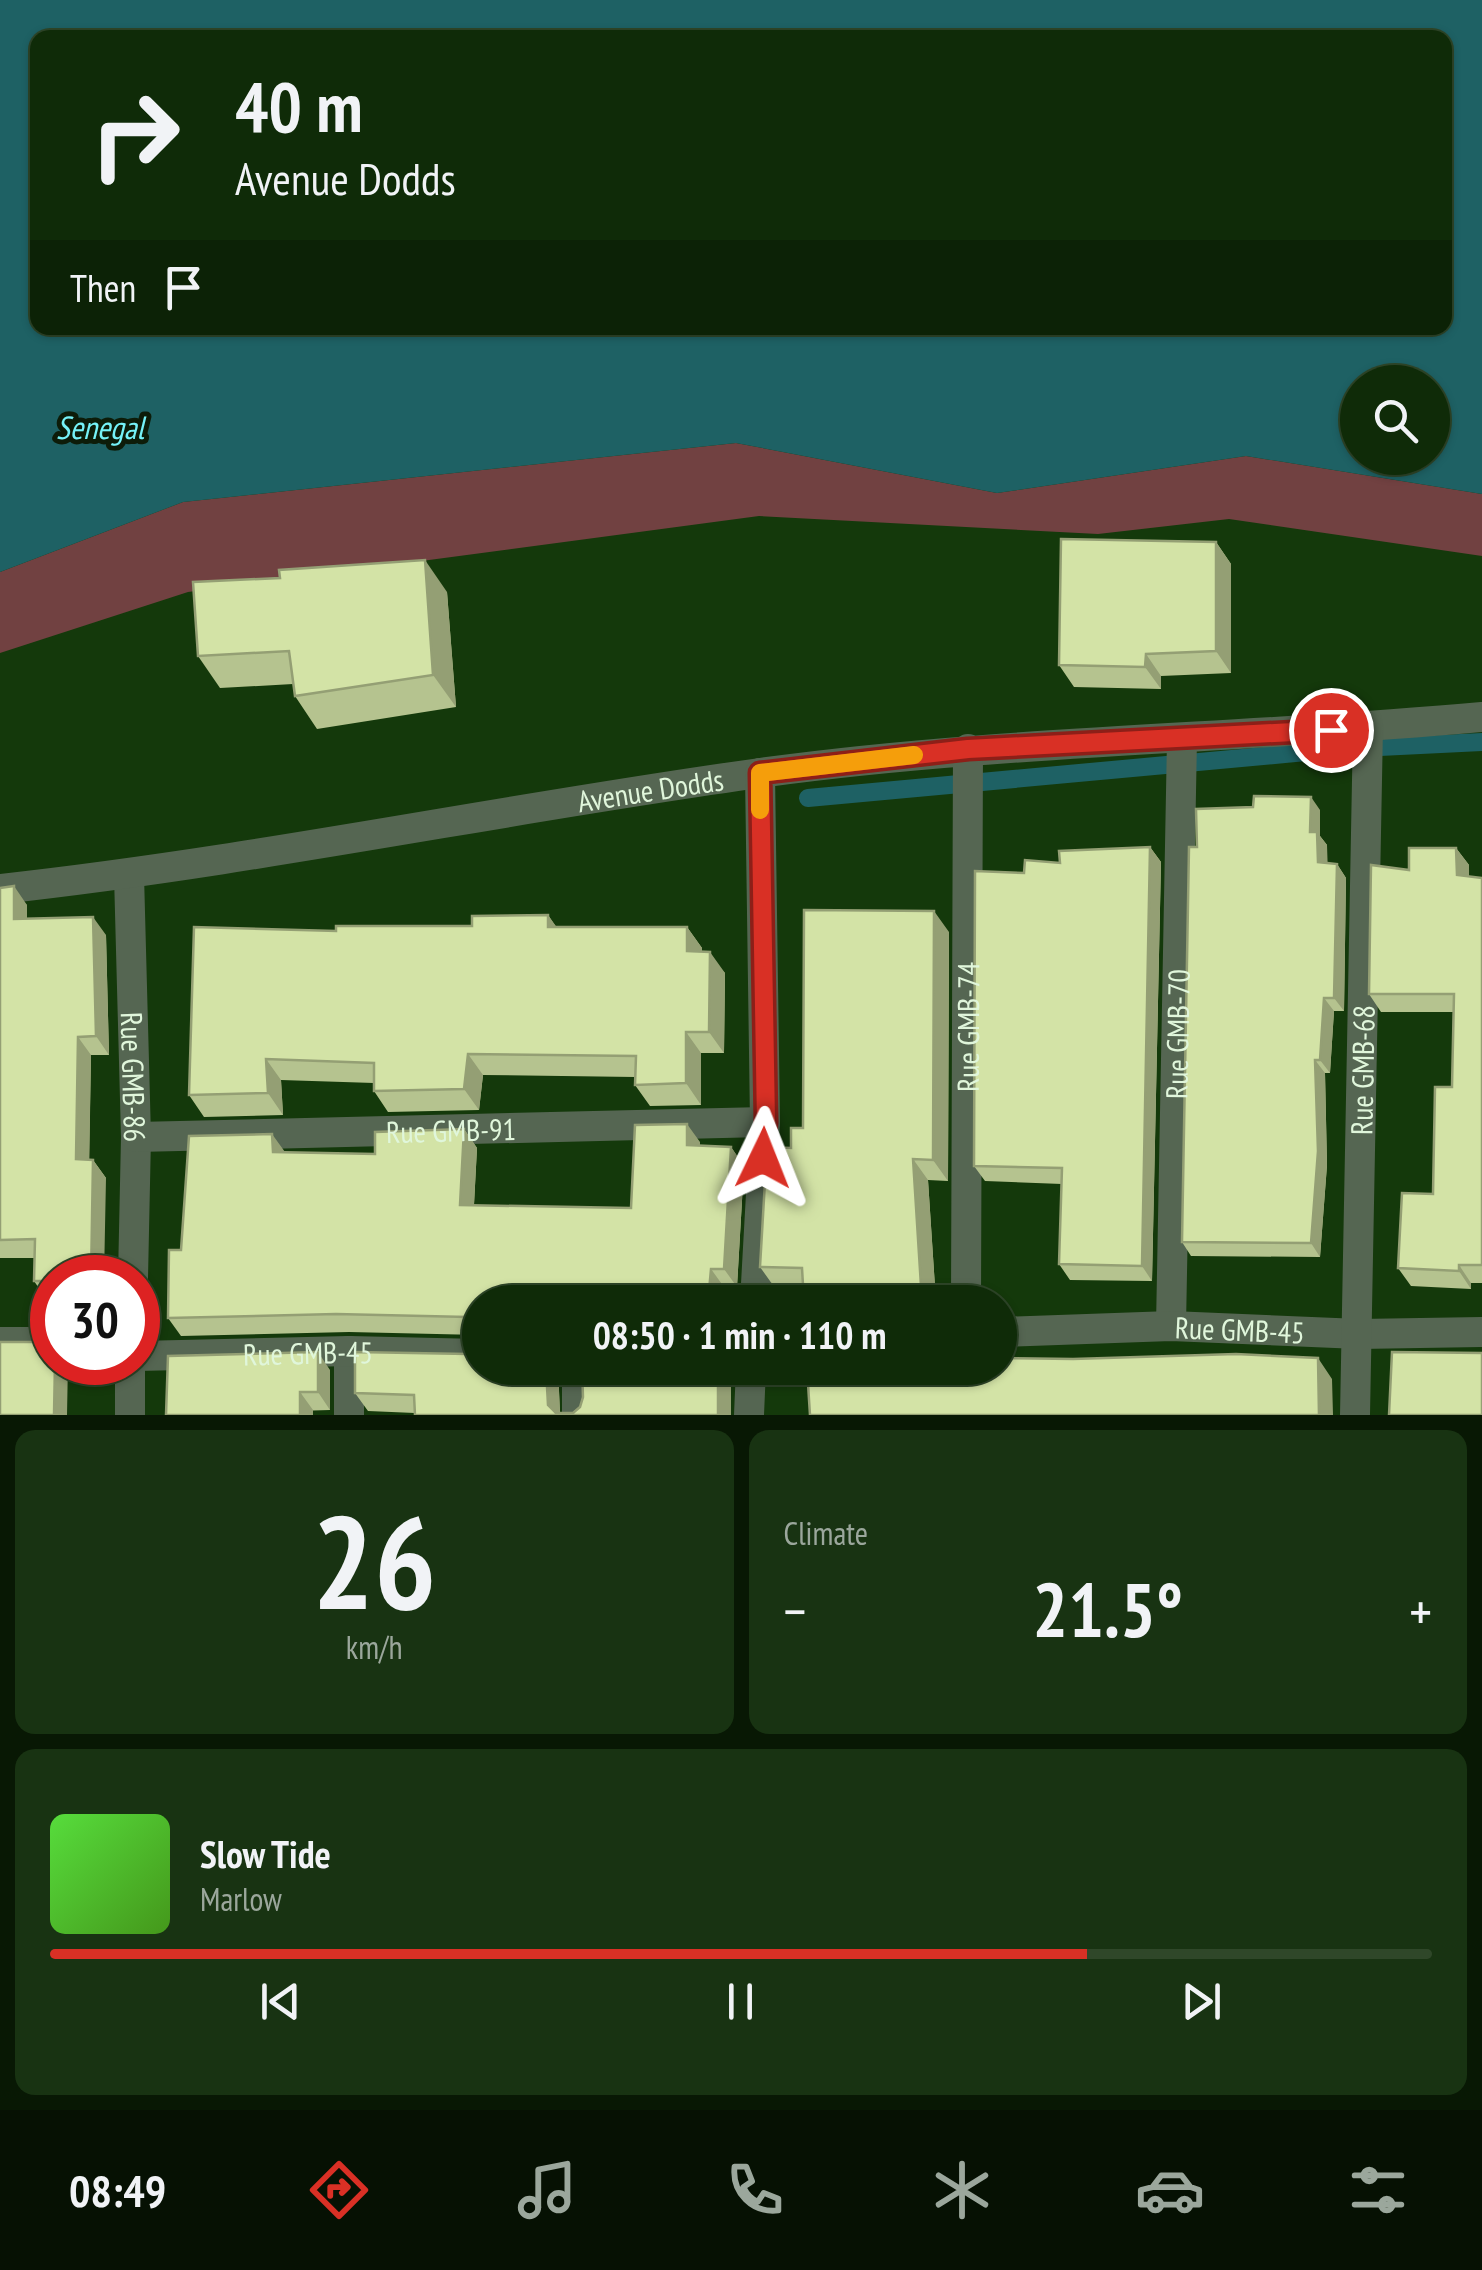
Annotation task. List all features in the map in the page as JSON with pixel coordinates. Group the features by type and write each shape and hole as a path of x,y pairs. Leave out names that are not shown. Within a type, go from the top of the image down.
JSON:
{"street":[{"name":"Avenue Dodds","path":"0,889 128,875 760,773 968,749 1182,739 1482,717"},
{"name":"Rue GMB-68","path":"1355,1415 1368,727"},
{"name":"Rue GMB-70","path":"1171,1326 1182,739"},
{"name":"Rue GMB-74","path":"966,1285 968,749"},
{"path":"755,1285 766,1122 760,773"},
{"name":"Rue GMB-86","path":"128,875 136,1137 133,1255"},
{"name":"Rue GMB-91","path":"136,1137 766,1122"},
{"name":"Rue GMB-45","path":"1017,1331 1171,1326 1359,1334 1482,1332"},
{"path":"0,1342 30,1342"},
{"name":"Rue GMB-45","path":"160,1355 349,1351 462,1354"},
{"path":"349,1351 350,1415"},
{"path":"130,1385 130,1415"},
{"path":"576,1415 577,1385"},
{"path":"749,1415 750,1385"}],"shaded area":[{"path":"736,443 997,493 1246,456 1340,471 1340,475 1364,475 1482,494 1482,556 1229,519 1098,534 759,516 188,592 0,653 0,572 183,502"}],"water":[{"name":"Senegal","path":"0,0 1482,0 1482,494 1364,475 1450,475 1450,365 1340,365 1340,471 1246,456 997,493 736,443 183,502 0,572"}],"building":[{"path":"1061,539 1216,542 1216,651 1146,654 1145,667 1059,665"},
{"path":"425,560 433,675 295,696 289,651 198,656 193,582 280,578 279,570"},
{"path":"1254,796 1311,797 1310,832 1317,832 1318,862 1337,864 1334,998 1324,998 1320,1060 1315,1060 1318,1151 1311,1243 1182,1242 1189,847 1197,847 1196,809 1253,807"},
{"path":"1150,847 1142,1266 1059,1264 1062,1168 974,1166 975,871 1024,873 1025,860 1060,863 1059,851"},
{"path":"1409,848 1456,848 1457,875 1482,878 1482,1265 1459,1265 1459,1271 1398,1268 1402,1193 1433,1194 1435,1087 1452,1087 1454,994 1369,994 1371,865 1409,870"},
{"path":"14,886 14,919 93,917 96,1036 78,1037 76,1159 93,1160 91,1255 35,1255 35,1239 0,1240 0,888"},
{"path":"804,910 934,911 933,1160 913,1159 921,1285 803,1285 802,1268 760,1267 767,1147 791,1148 791,1128 803,1128"},
{"path":"548,915 548,927 687,927 687,951 710,952 709,1032 686,1032 686,1083 635,1085 636,1056 468,1054 464,1089 374,1091 374,1063 266,1059 268,1093 189,1095 194,927 336,931 336,926 472,926 472,916"},
{"path":"687,1124 687,1145 731,1147 724,1269 711,1269 710,1285 462,1285 462,1317 336,1314 168,1318 169,1250 181,1250 189,1136 272,1134 273,1152 375,1154 375,1132 464,1129 460,1205 631,1208 635,1125"},
{"path":"0,1342 30,1342 30,1385 55,1385 54,1415 0,1415"},
{"path":"318,1352 318,1392 300,1392 300,1415 166,1415 168,1356"},
{"path":"355,1352 462,1354 462,1385 547,1385 548,1405 556,1413 573,1413 580,1407 583,1385 718,1385 718,1415 415,1415 414,1395 355,1393"},
{"path":"1392,1352 1482,1353 1482,1415 1389,1415"},
{"path":"1236,1354 1318,1358 1319,1415 810,1415 808,1385 1017,1385 1017,1358"}],"waterway":[{"path":"808,798 1339,749 1482,742"}],"slow traffic":[{"path":"760,810 760,773 914,755"}],"route":[{"path":"763,1158 766,1122 760,773 968,749 1331,730"}]}
